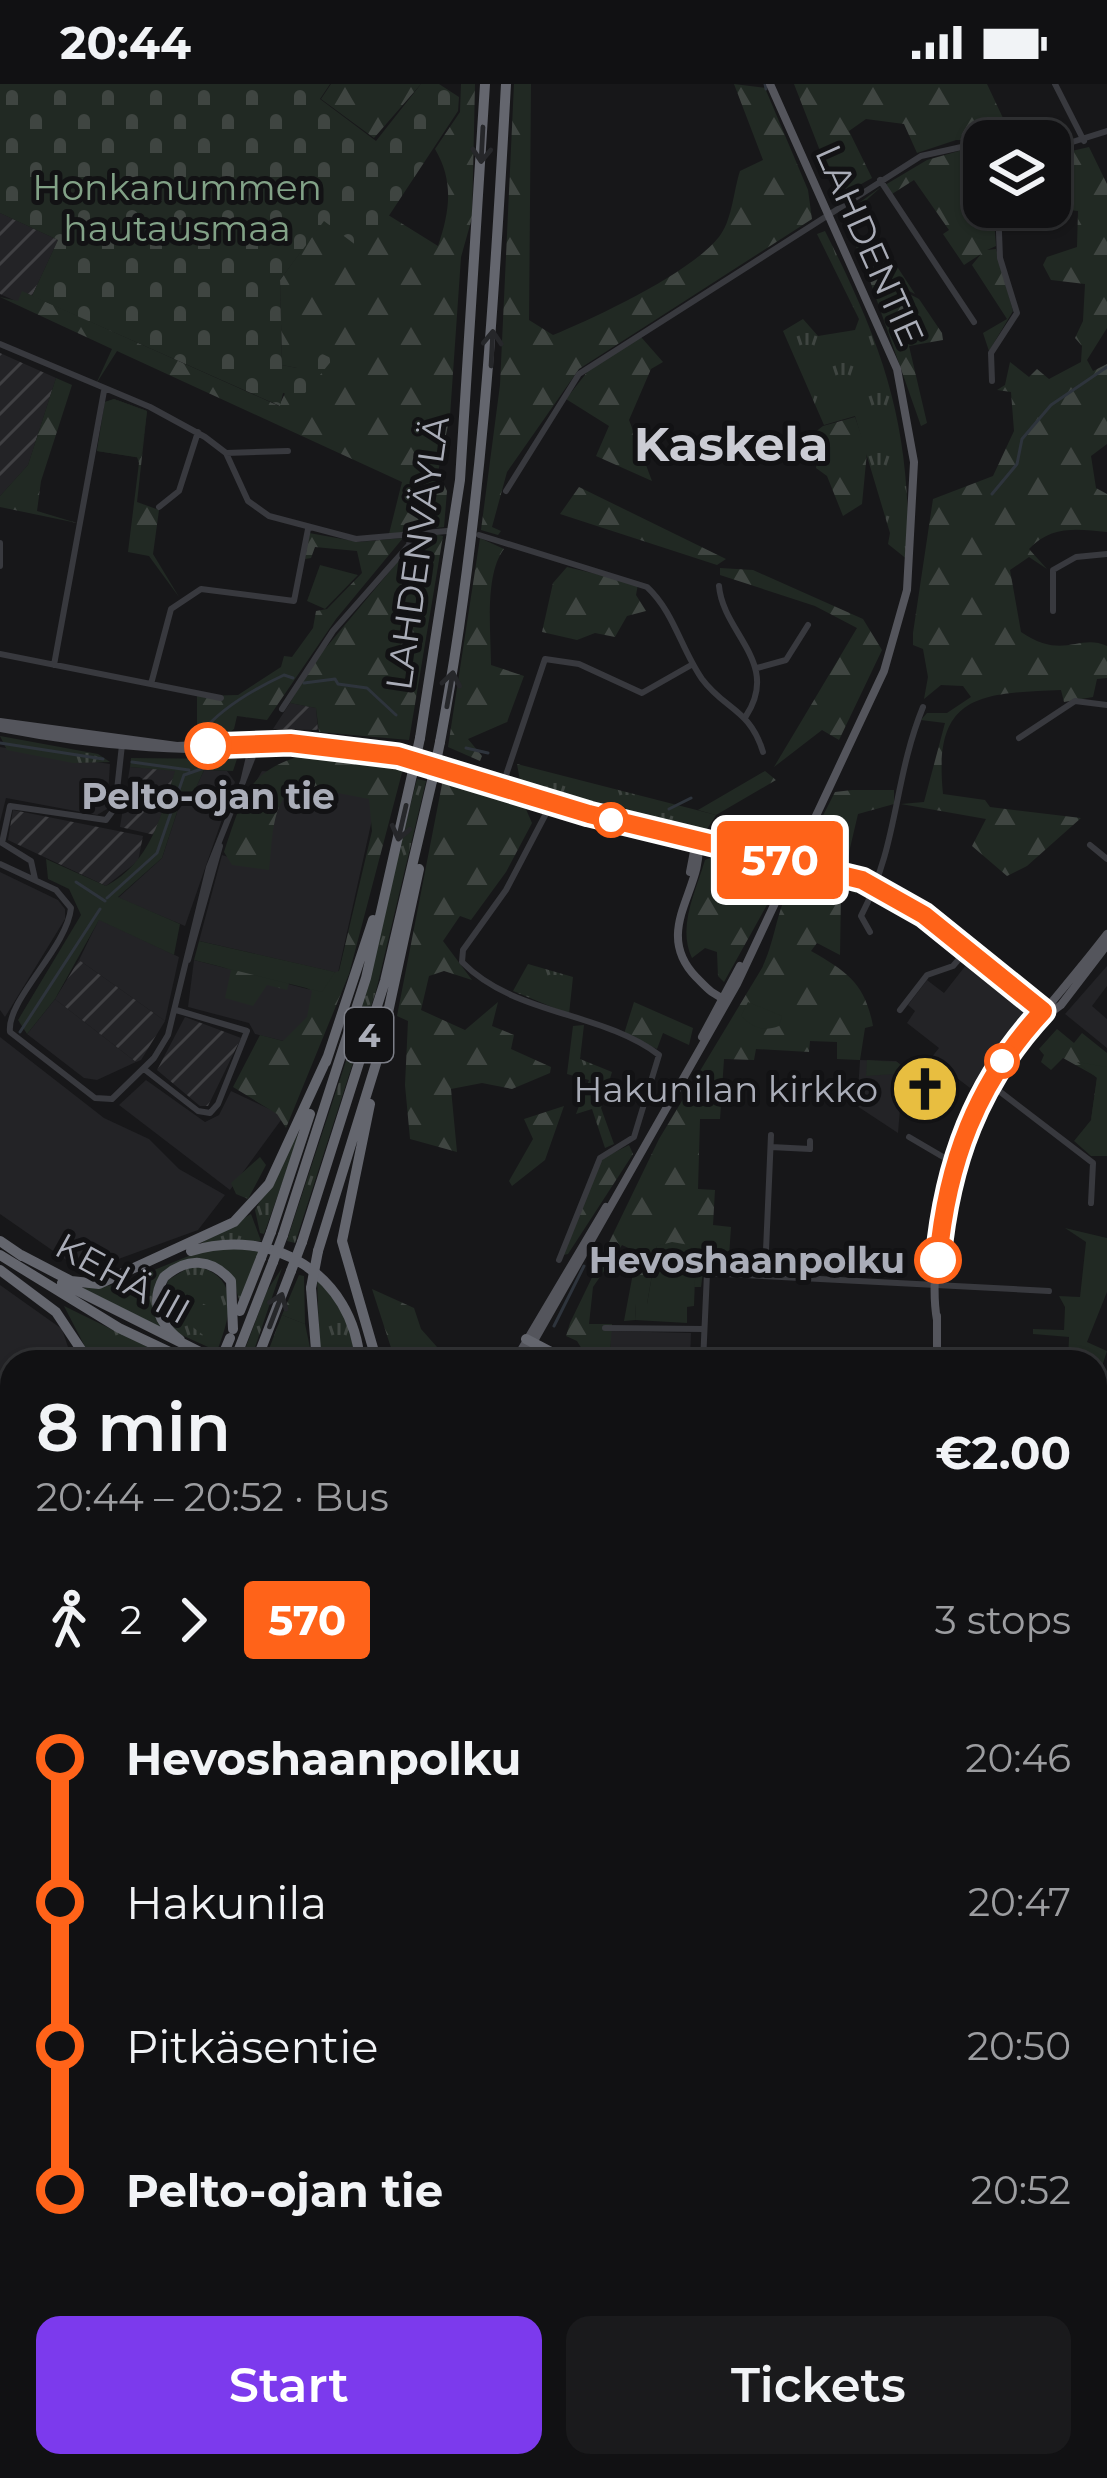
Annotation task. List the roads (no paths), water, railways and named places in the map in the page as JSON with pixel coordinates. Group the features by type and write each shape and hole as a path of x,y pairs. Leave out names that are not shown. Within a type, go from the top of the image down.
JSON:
{"highway":[{"name":"LAHDENVÄYLÄ","path":"235,1336 277,1233 366,978 420,738 460,480 485,84"},
{"name":"LAHDENVÄYLÄ","path":"260,1350 302,1242 380,1001 440,742 467,582 488,393 506,84"},
{"path":"373,1350 349,1276 343,1227 422,853 423,824"},
{"path":"277,1233 328,1056 391,872"},
{"path":"316,1350 311,1288 318,1250 379,1054"},
{"path":"20,1255 85,1284 111,1282 160,1261 250,1209 286,1152 328,1056"},
{"name":"KEHÄ III","path":"0,1240 123,1318 199,1350"},
{"path":"160,1261 226,1244 270,1247 295,1258 321,1276 342,1302 355,1329 358,1350"},
{"name":"KEHÄ III","path":"0,1255 118,1328 165,1350"},
{"path":"202,1350 177,1338 164,1325 156,1300 164,1277 190,1262 220,1269 236,1296 231,1350"},
{"path":"0,1270 56,1312 81,1350"},
{"path":"37,1280 72,1321 83,1350"},
{"path":"530,1341 542,1350"},
{"path":"530,1341 547,1350"}],"main road":[{"name":"LAHDENTIE","path":"525,1350 649,1137 772,907 884,671 904,602 914,537 914,462 897,369 770,84"},
{"path":"0,725 122,745 332,746 430,764 551,804 808,866 878,886 1048,1008"},
{"path":"698,840 692,846 678,944 699,980 725,997"},
{"path":"938,1350 936,1282 947,1184 955,1163 989,1083 1048,1008 1102,952 1107,934"}],"street":[{"path":"1054,84 1084,141"},
{"path":"1071,144 1107,131"},
{"path":"506,490 579,374 880,180 939,149 963,145"},
{"path":"880,180 974,322"},
{"path":"992,381 992,350 1017,313 1000,258 999,228"},
{"path":"0,344 198,432 226,453 252,506 308,530 370,540 447,531"},
{"path":"54,665 104,390"},
{"path":"158,507 178,491 198,432"},
{"path":"226,453 287,451"},
{"path":"151,684 171,609 201,589 289,603 296,599 308,530"},
{"path":"457,532 468,534"},
{"path":"281,709 333,631 409,545 411,533"},
{"path":"479,536 647,586 708,686 746,716 763,752"},
{"path":"0,543 0,566"},
{"path":"1053,610 1049,580 1053,570 1076,557 1107,554"},
{"path":"719,586 721,607 749,644 757,668 746,716"},
{"path":"757,668 786,660 808,625"},
{"path":"0,654 221,698"},
{"path":"502,787 545,658 579,664 641,693 694,664"},
{"path":"1019,738 1075,701 1107,705"},
{"path":"870,932 862,916 878,886 895,825 898,778 923,707"},
{"path":"35,880 31,861 2,843 10,806 106,820 115,808 122,745"},
{"path":"0,864 63,894 72,912 46,963 11,1015 10,1032 99,1100 112,1099 163,1045 176,1010 199,899 254,748"},
{"path":"551,804 506,890 463,950 462,962 530,1005 597,1026 659,1055 634,1137 599,1158 559,1260"},
{"path":"1090,845 1107,859"},
{"path":"900,1010 927,975 953,966 969,948"},
{"path":"144,1069 198,1111 210,1113 218,1104 247,1031 176,1010"},
{"path":"989,1083 1093,1162 1091,1203"},
{"path":"765,1274 771,1135"},
{"path":"909,1137 955,1163"},
{"path":"771,1147 809,1149 810,1141"},
{"path":"703,1350 706,1273 936,1282 1049,1292"},
{"path":"605,1328 704,1329"}],"waterway":[{"path":"765,84 766,89"},
{"path":"992,494 1017,464 1022,439 1051,405 1107,367"},
{"path":"201,733 250,693 284,675 293,678"},
{"path":"304,683 335,679 338,684 367,688 396,715"},
{"path":"0,743 103,759"},
{"path":"466,748 488,753"},
{"path":"132,762 189,770"},
{"path":"107,898 157,853 184,775 204,768"},
{"path":"669,809 691,798"},
{"path":"76,882 105,901"},
{"path":"20,1032 100,909"},
{"path":"554,1326 584,1266"}],"place":[{"name":"Pelto-ojan tie","path":"208,746"},
{"name":"Hakunilan kirkko","path":"925,1089"},
{"name":"Hevoshaanpolku","path":"938,1260"}],"district":[{"name":"Kaskela","path":"731,444"}],"park label":[{"name":"Honkanummen hautausmaa","path":"177,208"}]}
